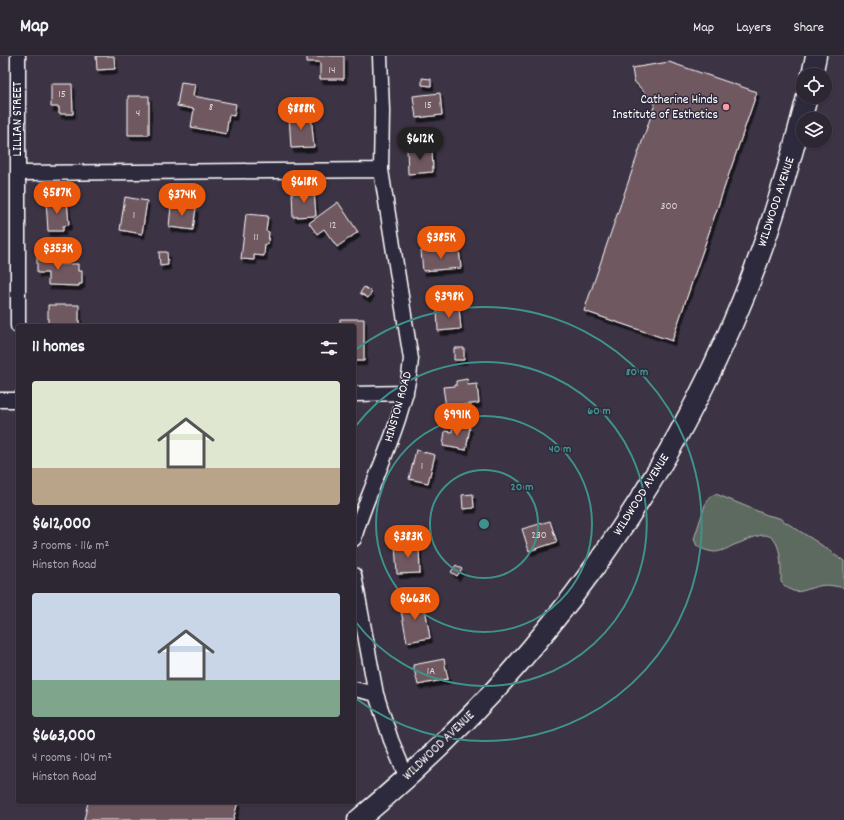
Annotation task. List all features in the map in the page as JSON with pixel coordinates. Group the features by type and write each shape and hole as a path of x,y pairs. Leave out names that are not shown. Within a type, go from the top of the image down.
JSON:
{"street":[{"name":"LILLIAN STREET","path":"18,56 18,324"},
{"name":"HINSTON ROAD","path":"356,533 394,429 406,393 410,374 411,350 381,170 382,112 380,56"},
{"path":"813,68 816,56"},
{"name":"WILDWOOD AVENUE","path":"358,820 408,778 466,722 531,650 596,566 622,528 676,439 709,376 745,294 779,200 805,104"},
{"path":"18,173 381,170"},
{"path":"356,394 406,393"},
{"path":"0,400 16,400"},
{"path":"356,585 376,694 389,735 408,778"},
{"path":"356,689 376,694"}],"green space":[{"path":"716,494 767,515 779,518 844,561 844,588 825,585 799,592 786,587 781,582 780,553 774,540 770,536 763,535 756,537 717,552 697,546 694,539 705,505 711,496"}],"building":[{"path":"96,56 114,56 115,69 97,70"},
{"path":"307,56 344,56 344,79 320,79 320,62 307,62"},
{"path":"669,62 757,92 672,341 584,311 655,104 634,81 632,68"},
{"path":"422,78 431,79 431,86 422,85"},
{"path":"181,82 195,84 193,96 236,104 234,116 229,115 226,134 191,127 194,109 177,106"},
{"path":"51,84 72,84 73,114 59,114 59,107 51,107"},
{"path":"440,93 442,115 416,118 413,96"},
{"path":"128,96 149,96 149,135 128,135"},
{"path":"311,114 314,147 291,148 289,115"},
{"path":"432,148 433,172 408,174 407,149"},
{"path":"314,190 316,216 293,217 292,191"},
{"path":"125,197 147,201 142,234 120,230"},
{"path":"67,199 69,225 63,226 63,231 48,231 46,200"},
{"path":"338,202 358,232 337,247 324,229 317,234 309,223"},
{"path":"171,205 196,208 193,230 169,227"},
{"path":"246,214 268,216 266,231 269,232 268,244 265,244 264,256 254,255 254,260 241,259"},
{"path":"459,248 461,268 423,271 421,251"},
{"path":"37,252 55,252 55,264 78,264 78,271 82,271 82,284 79,284 79,286 48,285 48,273 37,273"},
{"path":"159,252 167,252 168,265 160,266"},
{"path":"364,287 372,292 368,298 360,293"},
{"path":"463,289 464,299 453,300 452,290"},
{"path":"48,305 79,305 79,324 48,324"},
{"path":"459,307 461,329 438,331 437,309"},
{"path":"340,319 364,319 364,361 356,361 356,324 340,324"},
{"path":"454,348 464,348 464,360 454,360"},
{"path":"467,379 468,385 477,384 479,403 446,407 443,387 456,386 456,381"},
{"path":"453,424 470,427 466,450 443,446 445,431 452,432"},
{"path":"416,450 435,455 428,483 409,479"},
{"path":"473,494 474,508 463,509 462,495"},
{"path":"550,521 557,542 529,551 522,529"},
{"path":"395,544 419,544 420,573 397,574"},
{"path":"456,565 462,569 457,576 451,572"},
{"path":"424,601 430,638 407,642 400,605"},
{"path":"444,659 448,679 418,685 413,665"},
{"path":"88,804 237,804 233,820 84,820"}],"place":[{"name":"Catherine Hinds Institute of Esthetics","path":"726,107"}]}
